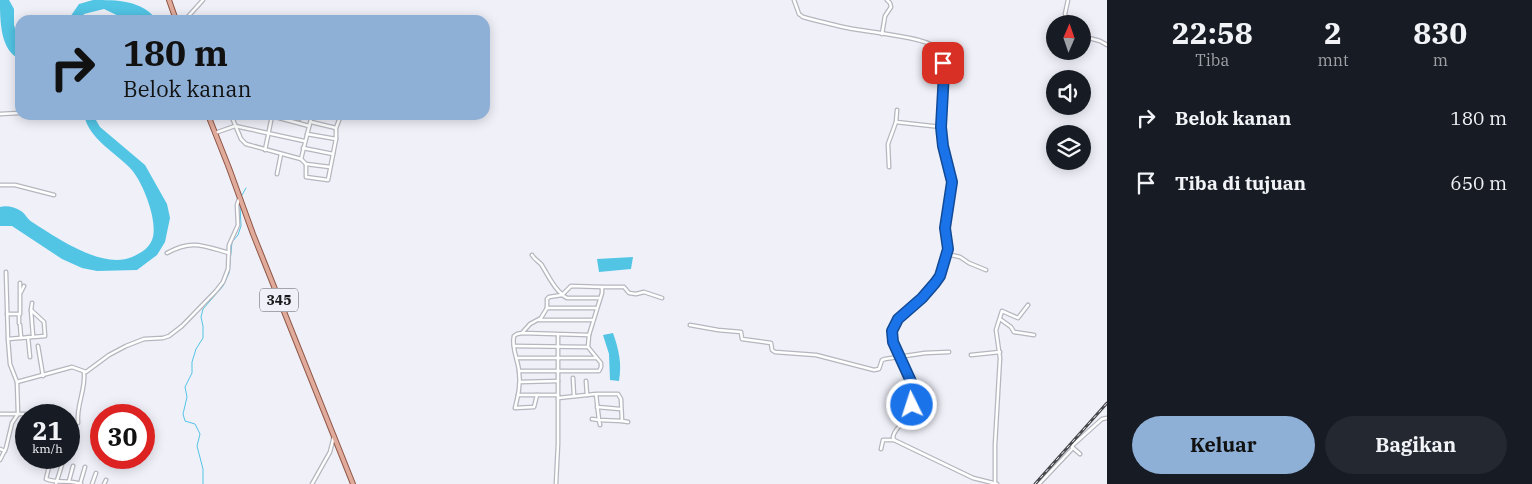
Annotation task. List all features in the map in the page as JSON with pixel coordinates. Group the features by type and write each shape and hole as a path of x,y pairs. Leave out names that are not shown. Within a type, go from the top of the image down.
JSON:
{"main road":[{"path":"169,0 174,15"},
{"name":"345","path":"210,120 353,484"}],"street":[{"path":"190,15 203,0"},
{"path":"794,0 799,14 803,17 842,27 916,40 936,48 944,68 941,127 943,146 952,182 945,222 947,254 940,276 922,298 898,319 892,331 893,342 915,394 912,405 894,432 894,440"},
{"path":"882,34 885,16 891,8 890,2 887,0"},
{"path":"1066,15 1065,10 1068,0"},
{"path":"1091,38 1100,40 1107,45"},
{"path":"889,167 890,150 888,144 896,122 897,110"},
{"path":"0,114 15,113"},
{"path":"233,120 245,144 301,159 306,164 330,167"},
{"path":"265,150 270,120"},
{"path":"286,120 309,126"},
{"path":"306,164 306,177 328,180 334,154 336,128 339,120"},
{"path":"301,159 304,141 311,122 336,128"},
{"path":"896,122 941,127"},
{"path":"215,133 235,126 304,141"},
{"path":"306,134 336,139"},
{"path":"303,148 334,154"},
{"path":"277,174 282,154"},
{"path":"0,185 15,186 54,195"},
{"path":"17,382 72,367 84,372 88,371 109,355 126,346 144,339 166,338 182,326 221,285 228,273 229,245 238,225 239,198"},
{"path":"167,253 180,246 193,244 229,253"},
{"path":"947,254 960,257 986,270"},
{"path":"532,256 539,262 552,280 556,290 567,298 600,298"},
{"path":"6,272 10,364 17,382 18,404"},
{"path":"20,283 20,314 18,314 21,338"},
{"path":"20,294 24,286"},
{"path":"539,320 547,308 548,298 562,294 571,286 624,287 629,293 644,292 662,298"},
{"path":"519,371 599,371 602,366 598,358 588,347 588,335 602,287"},
{"path":"32,303 33,336"},
{"path":"881,449 883,440 894,440 974,478 996,483 995,445 1000,352 996,330 1002,311 1019,318 1028,305"},
{"path":"547,308 596,308"},
{"path":"8,339 45,336 44,322 31,310"},
{"path":"7,314 18,314"},
{"path":"1000,319 1017,334 1034,335"},
{"path":"522,333 530,324 539,320 592,320"},
{"path":"690,325 742,332 742,339 770,342 772,350 775,352 816,355 874,370 879,369 882,360 925,353 949,352"},
{"path":"537,395 534,407 514,408 520,382 514,336 522,333 588,335"},
{"path":"556,484 558,335"},
{"path":"28,337 30,357"},
{"path":"38,346 43,376"},
{"path":"514,346 588,347"},
{"path":"972,355 1000,352"},
{"path":"517,358 598,358"},
{"path":"79,404 83,394 84,372"},
{"path":"573,378 574,396"},
{"path":"520,382 558,381"},
{"path":"586,381 587,395"},
{"path":"596,394 600,425"},
{"path":"518,395 574,396 618,394 621,399 622,421"},
{"path":"597,407 621,408"},
{"path":"0,414 15,414"},
{"path":"0,460 5,451 12,423 15,418"},
{"path":"1039,484 1073,448 1073,445 1102,419 1107,418"},
{"path":"592,419 628,422"},
{"path":"312,484 330,452 334,436"},
{"path":"1073,448 1080,454"},
{"path":"0,449 5,451"},
{"path":"48,469 46,478 56,484 69,481 80,484 85,467"},
{"path":"56,484 61,469"},
{"path":"69,481 72,469"},
{"path":"92,484 96,473"},
{"path":"104,484 106,480"}],"water":[{"path":"0,0 9,0 14,9 15,56 8,49 5,42 0,17"},
{"path":"93,0 128,2 144,8 153,15 117,15 104,9 83,15 71,15 79,4"},
{"path":"86,120 96,120 100,127 145,165 167,204 170,218 165,242 157,255 137,270 97,271 82,268 62,259 12,226 0,226 0,207 8,206 21,211 32,222 66,243 94,256 120,260 132,257 148,246 154,233 152,213 136,175 103,145"},
{"path":"633,257 631,269 599,272 597,259"},
{"path":"613,333 619,357 619,381 610,380 609,354 603,335"}],"waterway":[{"path":"242,195 246,188"},
{"path":"203,484 203,469 197,446 200,434 195,424 185,421 183,414 187,397 185,387 192,373 192,362 196,349 203,338 201,317 203,309 223,286 229,273 232,242 238,235 241,226 240,205"}],"railway":[{"path":"1035,484 1107,403"}],"route":[{"path":"912,405 915,394 914,388 899,358 893,342 892,331 898,319 922,298 940,276 948,249 945,222 952,182 943,146 941,127 943,63"}]}
